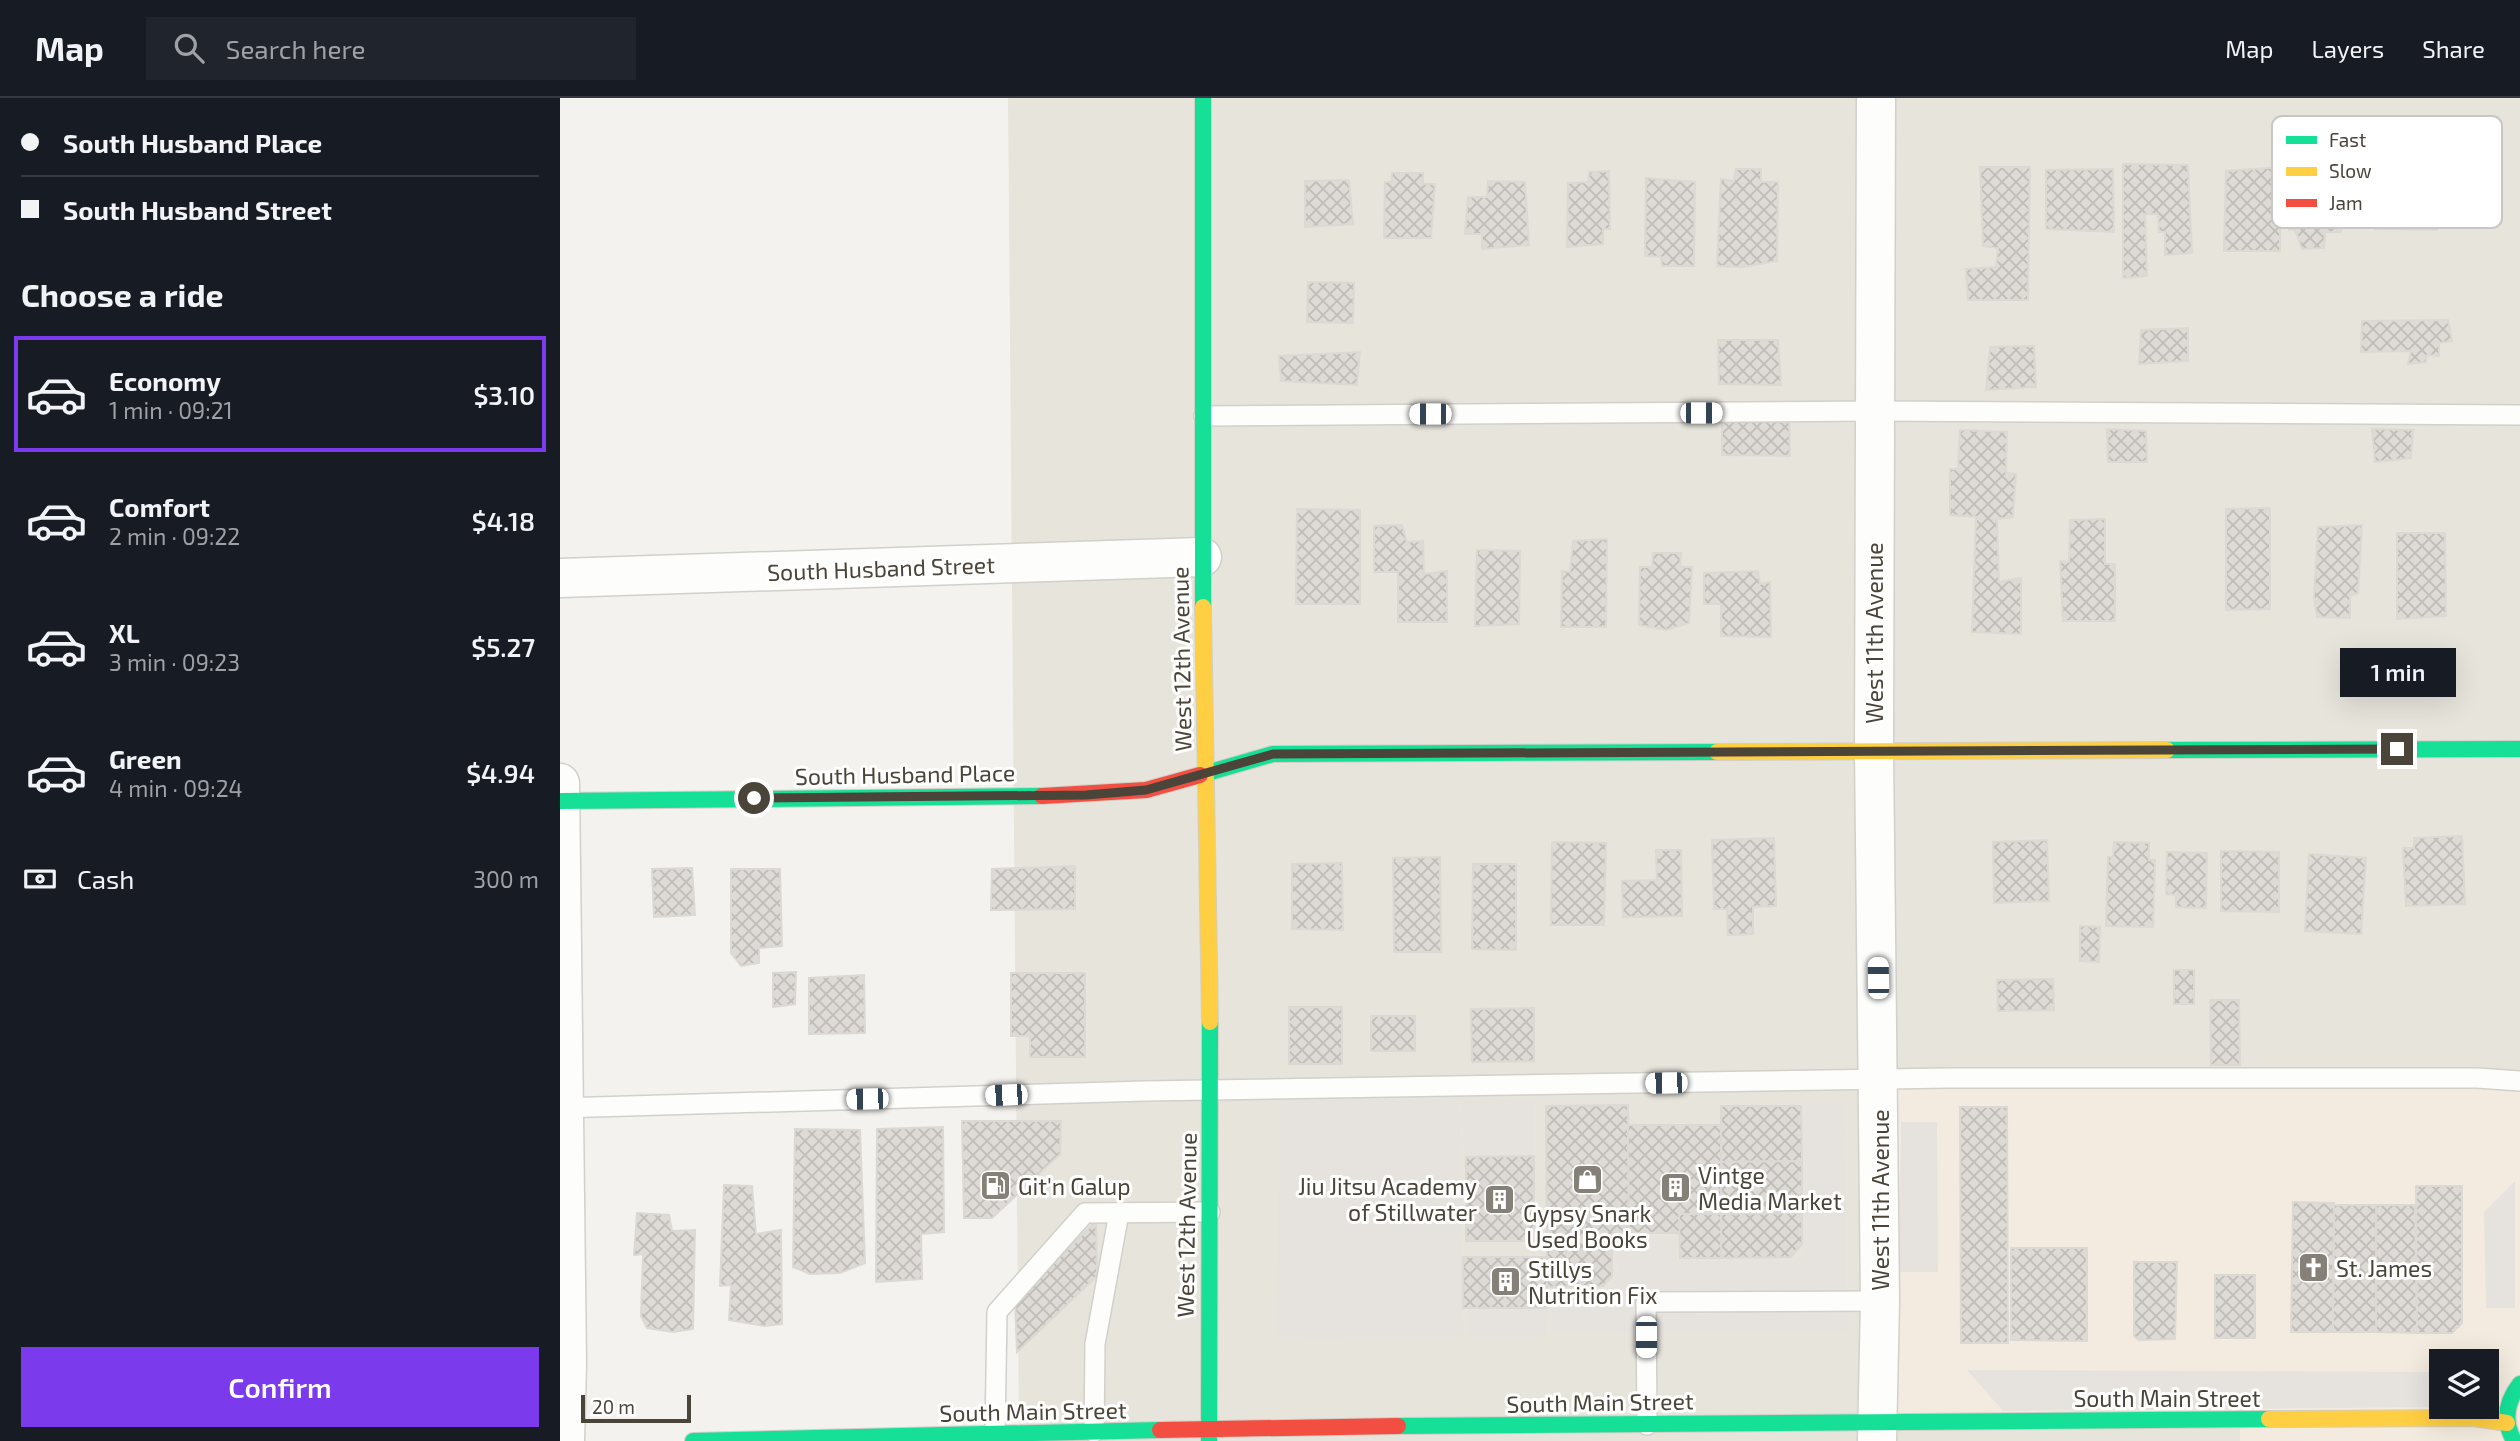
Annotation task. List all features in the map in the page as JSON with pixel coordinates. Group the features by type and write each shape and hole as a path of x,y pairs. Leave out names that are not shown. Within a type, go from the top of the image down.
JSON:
{"main road":[{"name":"West 12th Avenue","path":"1203,98 1202,557 1211,1090 1208,1435"},
{"path":"1206,773 1273,754 2520,749"},
{"name":"South Husband Place","path":"560,801 1086,795 1146,790 1206,773"},
{"path":"2514,1441 2507,1423 2507,1408 2512,1394 2520,1384"},
{"name":"South Main Street","path":"694,1441 1094,1432 1208,1435 1647,1424 1877,1431 2474,1418 2507,1423"}],"street":[{"name":"West 11th Avenue","path":"1876,98 1874,750 1880,1080 1877,1431"},
{"name":"South Husband Street","path":"560,578 1202,557"},
{"path":"560,783 561,1108 567,1363 565,1441"}],"lane":[{"path":"1203,416 1876,411 2520,415"},
{"path":"561,1108 1211,1090 1880,1080 2477,1077 2520,1081"},
{"path":"995,1434 997,1312 1085,1213 1210,1212"},
{"path":"1094,1432 1095,1344 1119,1213"},
{"path":"1647,1424 1646,1302 1880,1301"}],"shaded area":[{"path":"1008,98 2520,98 2520,1441 1019,1441"},
{"path":"2520,1078 2520,1441 2240,1441 2240,1426 1873,1420 1881,1082"},
{"path":"1534,1099 1534,1154 1463,1155 1462,1100"},
{"path":"1280,1100 1460,1100 1463,1336 1308,1338 1276,1334"},
{"path":"1804,1103 1845,1103 1847,1332 1551,1333 1553,1292 1609,1293 1618,1273 1616,1238 1676,1237 1676,1259 1792,1261 1801,1256 1805,1246"},
{"path":"1901,1122 1937,1122 1938,1272 1899,1272"},
{"path":"2515,1181 2515,1308 2486,1308 2484,1212"},
{"path":"1547,1309 1547,1337 1467,1336 1467,1310"},
{"path":"1967,1370 2429,1372 2429,1407 2003,1411"}],"building":[{"path":"2123,164 2188,165 2192,253 2165,255 2165,232 2159,232 2158,214 2145,214 2147,276 2123,278"},
{"path":"1980,167 2030,167 2028,300 1968,300 1966,269 1996,267 1998,248 1983,246"},
{"path":"2272,168 2272,228 2280,228 2280,251 2224,251 2226,171"},
{"path":"1736,169 1761,169 1761,182 1778,182 1777,261 1743,267 1717,266 1721,179 1734,181"},
{"path":"2113,169 2114,232 2046,229 2046,170"},
{"path":"1609,171 1610,229 1603,229 1603,244 1567,247 1568,183 1588,182 1589,172"},
{"path":"1392,173 1423,173 1423,184 1435,184 1431,238 1384,238 1385,182 1392,182"},
{"path":"1646,178 1695,182 1694,266 1662,266 1661,257 1645,256"},
{"path":"1349,180 1353,224 1305,227 1305,181"},
{"path":"1488,181 1525,182 1529,245 1482,249 1482,234 1465,234 1468,197 1487,197"},
{"path":"2341,228 2341,232 2325,232 2324,248 2302,249 2295,230 2289,230"},
{"path":"2437,228 2437,230 2375,229"},
{"path":"1308,282 1354,283 1353,323 1307,322"},
{"path":"2448,320 2452,341 2439,343 2439,356 2427,355 2426,362 2408,364 2411,351 2361,352 2362,321"},
{"path":"2188,328 2188,361 2139,364 2141,330"},
{"path":"1718,340 1778,340 1781,385 1719,384"},
{"path":"2034,346 2036,387 1986,390 1990,347"},
{"path":"1360,352 1357,385 1281,381 1279,356"},
{"path":"1722,413 1789,415 1790,456 1722,455"},
{"path":"2107,429 2146,431 2147,462 2108,462"},
{"path":"2372,429 2413,430 2411,458 2375,462"},
{"path":"1960,430 2007,432 2006,473 2016,474 2013,517 1997,519 1999,582 2021,578 2021,634 1972,632 1976,517 1950,515 1950,469 1958,469"},
{"path":"2270,508 2270,609 2226,610 2226,509"},
{"path":"1297,509 1360,510 1360,604 1296,604"},
{"path":"2105,519 2105,564 2115,564 2115,621 2063,621 2060,561 2069,562 2070,520"},
{"path":"1402,525 1407,542 1423,541 1424,574 1447,571 1447,622 1398,622 1398,572 1374,572 1374,526"},
{"path":"2362,525 2358,593 2350,596 2350,618 2317,617 2314,596 2318,527"},
{"path":"2397,533 2445,533 2446,616 2397,619"},
{"path":"1607,539 1606,627 1561,627 1562,571 1570,572 1573,541"},
{"path":"1477,550 1520,551 1519,624 1475,626"},
{"path":"1653,553 1681,553 1680,567 1692,567 1689,623 1666,630 1639,625 1640,567 1652,567"},
{"path":"1758,571 1760,584 1770,582 1771,637 1721,636 1721,604 1704,604 1704,573"},
{"path":"2462,836 2465,904 2406,906 2403,848 2414,848 2414,838"},
{"path":"1774,838 1776,906 1753,907 1753,934 1728,935 1727,909 1714,909 1712,840"},
{"path":"2047,840 2049,901 1994,903 1993,842"},
{"path":"1552,842 1606,843 1604,925 1551,925"},
{"path":"2114,842 2149,843 2149,860 2155,860 2153,927 2106,926 2108,857 2113,857"},
{"path":"1656,850 1681,850 1682,916 1623,917 1622,881 1657,880"},
{"path":"2221,851 2279,852 2279,912 2221,911"},
{"path":"2167,852 2207,853 2206,908 2176,907 2176,895 2166,894"},
{"path":"2309,854 2366,858 2361,934 2305,931"},
{"path":"1440,857 1441,952 1394,952 1393,858"},
{"path":"1342,863 1343,930 1292,929 1292,864"},
{"path":"1473,864 1516,864 1516,950 1472,949"},
{"path":"1075,866 1075,909 991,910 992,869"},
{"path":"692,868 695,915 654,917 652,869"},
{"path":"731,869 780,869 782,946 759,948 759,963 741,966 731,953"},
{"path":"2080,926 2100,927 2099,962 2080,961"},
{"path":"2174,970 2194,970 2194,1004 2174,1004"},
{"path":"796,972 795,1004 773,1007 773,973"},
{"path":"1011,973 1085,973 1085,1057 1030,1057 1030,1036 1011,1036"},
{"path":"864,975 865,1033 809,1034 809,978"},
{"path":"2053,979 2054,1010 1998,1011 1997,980"},
{"path":"2210,1000 2239,1000 2240,1065 2211,1065"},
{"path":"1289,1007 1342,1007 1342,1064 1289,1064"},
{"path":"1534,1008 1534,1061 1472,1062 1471,1009"},
{"path":"1371,1016 1415,1016 1415,1051 1371,1051"},
{"name":"Gypsy Snark Used Books","path":"1628,1105 1629,1233 1612,1234 1612,1276 1603,1286 1547,1287 1546,1106"},
{"path":"1721,1106 1801,1106 1802,1161 1721,1162"},
{"path":"1960,1107 2007,1107 2008,1343 1961,1343"},
{"name":"Git'n Galup","path":"962,1121 1061,1121 1060,1154 992,1218 964,1218"},
{"name":"Vintge Media Market","path":"1628,1125 1721,1125 1721,1214 1679,1214 1680,1233 1629,1233"},
{"path":"943,1127 944,1232 921,1234 922,1279 876,1282 877,1129"},
{"path":"795,1129 860,1130 865,1263 840,1273 810,1274 793,1267"},
{"name":"Jiu Jitsu Academy of Stillwater","path":"1534,1156 1534,1241 1466,1241 1466,1157"},
{"path":"1802,1161 1802,1213 1721,1214 1721,1162"},
{"path":"724,1185 752,1186 756,1234 781,1230 782,1324 764,1326 729,1320 731,1285 720,1286"},
{"path":"2416,1186 2462,1186 2462,1323 2452,1333 2417,1333"},
{"name":"St. James","path":"2293,1202 2334,1203 2333,1332 2291,1332"},
{"path":"2334,1205 2376,1205 2376,1332 2333,1332"},
{"path":"2376,1205 2415,1205 2417,1333 2376,1332"},
{"path":"637,1213 669,1215 672,1231 695,1230 693,1329 673,1332 647,1328 641,1316 643,1254 634,1255"},
{"path":"1802,1213 1802,1244 1791,1257 1721,1258 1721,1214"},
{"path":"1679,1214 1721,1214 1721,1258 1680,1258"},
{"path":"1096,1221 1097,1276 1017,1352 1015,1301"},
{"path":"2011,1248 2087,1248 2087,1341 2011,1340"},
{"name":"Stillys Nutrition Fix","path":"1463,1257 1547,1257 1547,1308 1463,1308"},
{"path":"2134,1262 2177,1262 2175,1339 2139,1340 2134,1336"},
{"path":"2215,1275 2255,1275 2255,1338 2215,1338"}],"traffic: fast":[{"path":"1203,98 1203,607"},
{"path":"2167,750 2520,749"},
{"path":"1200,775 1273,754 1717,752"},
{"path":"560,801 1042,796"},
{"path":"1209,1441 1210,1022"},
{"path":"2514,1441 2507,1419 2509,1405 2520,1384"},
{"path":"1398,1426 2269,1419"},
{"path":"693,1441 1160,1430"}],"traffic: slow":[{"path":"1203,607 1210,1022"},
{"path":"1717,752 2167,750"},
{"path":"2269,1419 2474,1418 2507,1423"}],"traffic: jam":[{"path":"1042,796 1146,790 1200,775"},
{"path":"1160,1430 1398,1426"}],"place":[{"name":"Gypsy Snark Used Books","path":"1587,1179"},
{"name":"Git'n Galup","path":"995,1186"},
{"name":"Vintge Media Market","path":"1675,1188"},
{"name":"Jiu Jitsu Academy of Stillwater","path":"1500,1199"},
{"name":"St. James","path":"2313,1268"},
{"name":"Stillys Nutrition Fix","path":"1505,1282"}],"route":[{"path":"754,798 1086,795 1146,790 1273,754 2397,749"}]}
